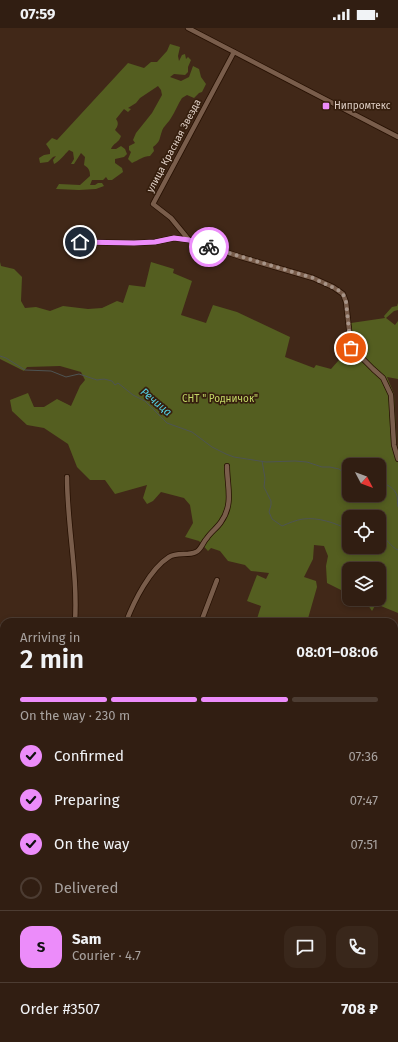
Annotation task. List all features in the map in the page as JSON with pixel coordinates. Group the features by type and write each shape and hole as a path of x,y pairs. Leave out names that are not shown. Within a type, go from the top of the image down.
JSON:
{"street":[{"path":"188,28 398,137"},
{"name":"улица Красная Звезда","path":"189,240 171,218 153,204 234,52"},
{"path":"80,242 134,243 155,242 174,238 189,240 313,278 338,290 343,294 346,302 351,348 383,378 388,385 391,395 394,444 398,459"},
{"path":"128,618 135,600 153,572 170,556 197,552 207,537 222,521 228,510 230,501 227,466"},
{"path":"67,477 67,496 74,576 75,618"},
{"path":"203,618 217,580"}],"green space":[{"path":"170,44 180,47 178,56 179,61 182,55 185,54 186,59 188,57 191,60 188,67 188,72 185,75 174,74 170,77 181,81 189,77 193,66 199,69 201,77 206,84 202,92 194,98 187,95 182,98 170,120 163,129 159,141 153,147 154,151 150,156 143,157 132,163 128,159 131,152 129,150 129,146 135,143 133,140 136,133 152,113 162,95 158,86 128,108 131,109 128,112 124,109 116,119 118,124 115,130 121,136 111,149 116,149 121,146 125,149 127,154 124,157 115,159 115,163 122,168 123,172 112,180 108,180 106,177 103,180 92,180 90,185 102,183 104,186 96,189 56,189 59,184 80,185 90,176 90,173 88,168 84,165 85,157 81,153 74,164 71,164 74,159 73,152 69,150 54,164 53,160 56,156 48,162 40,163 39,158 50,154 50,150 46,144 52,138 57,140 128,63 144,68 151,62 157,62 167,51"},
{"name":"СНТ \" Родничок\"","path":"0,262 1,266 14,269 22,277 21,301 25,308 36,307 50,311 63,306 88,309 102,308 117,301 123,303 129,285 145,287 151,262 174,269 173,273 192,281 181,315 206,323 213,305 237,312 290,337 285,357 314,368 316,365 331,369 346,352 346,342 352,338 351,323 385,318 384,316 392,307 397,306 398,303 398,310 394,311 386,318 395,325 398,321 398,379 387,377 394,394 398,448 398,613 381,606 386,606 386,562 342,562 342,590 327,583 326,566 328,556 324,546 314,545 313,559 304,577 316,581 317,587 308,618 257,618 261,606 247,601 257,575 266,579 269,573 251,571 245,565 228,561 220,551 211,548 208,551 199,541 185,537 193,523 190,505 184,498 161,492 153,501 147,504 143,498 147,485 115,494 105,480 90,480 77,467 68,444 44,428 27,425 12,411 10,400 28,393 34,407 44,407 57,399 71,406 80,386 85,380 81,372 60,366 27,367 24,371 0,359"},
{"name":"СНТ \" Родничок\"","path":"369,606 375,606 372,611"}],"waterway":[{"name":"Речица","path":"0,356 25,370 51,371 66,377 79,374 97,380 104,379 112,381 115,385 118,383 133,395 145,401 167,423 192,432 212,447 234,457 266,462 307,462 322,467 339,469 342,471"},
{"path":"262,461 265,478 264,487 271,501 269,512 272,519 282,526 300,519 315,519 342,527"},
{"name":"Речица","path":"386,484 396,493 398,507"},
{"path":"386,540 398,550"}],"way so far":[{"path":"209,247 313,278 338,290 343,294 346,302 351,348"}],"place":[{"name":"Нипромтекс","path":"326,106"}],"route":[{"path":"80,242 134,243 155,242 174,238 189,240 209,247"}]}
